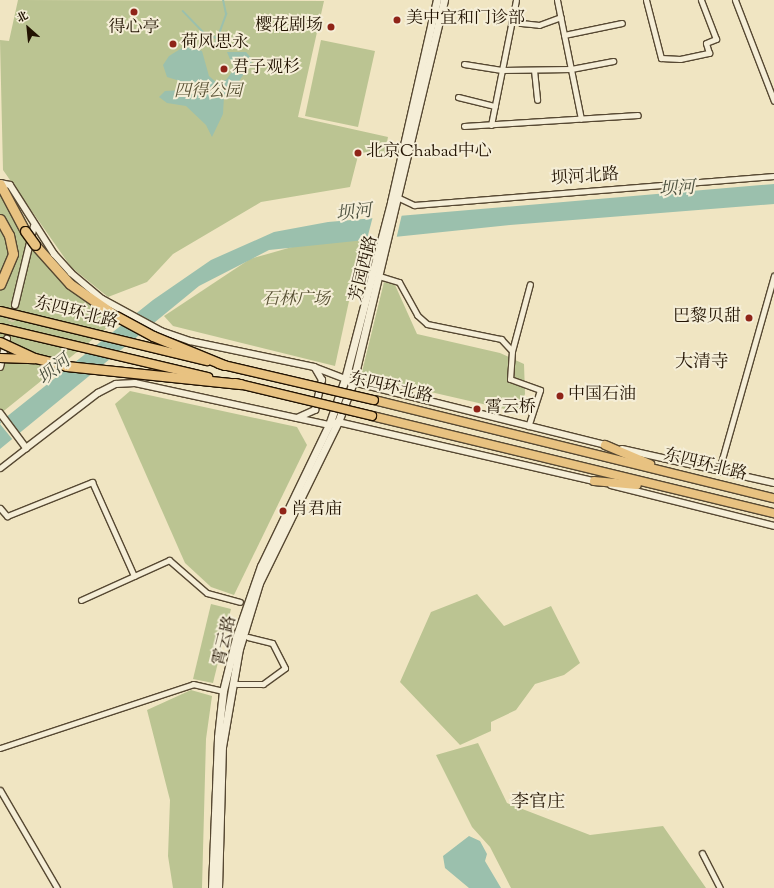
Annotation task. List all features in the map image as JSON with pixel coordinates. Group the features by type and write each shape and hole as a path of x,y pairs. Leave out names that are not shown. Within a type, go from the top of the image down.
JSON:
{"highway":[{"path":"1,186 35,245 70,284 120,313 153,336 224,365"},
{"path":"0,219 12,245 11,264 0,284"},
{"name":"东四环北路","path":"0,311 374,400 774,498"},
{"name":"东四环北路","path":"0,328 240,384 774,513"},
{"path":"3,340 43,360"},
{"path":"0,358 43,360 87,368 240,384"},
{"path":"605,446 677,475"},
{"path":"594,481 662,487"}],"main road":[{"name":"芳园西路","path":"396,201 437,0"},
{"name":"芳园西路","path":"329,425 345,379 396,201 444,0"},
{"name":"芳园西路","path":"338,422 353,382 379,276 382,247"},
{"name":"霄云路","path":"218,888 222,747 239,649 259,583 338,422"},
{"name":"霄云路","path":"212,888 216,757 223,691 236,638 258,572 329,425"}],"street":[{"path":"491,125 516,0"},
{"path":"557,0 581,119"},
{"path":"646,0 662,58 680,58 709,53 706,43 716,39 701,0"},
{"path":"734,0 774,101"},
{"path":"513,14 521,23 539,25 561,17"},
{"path":"564,35 622,23"},
{"path":"464,64 502,70 534,70 571,69 613,61"},
{"path":"534,70 537,100"},
{"path":"458,98 495,106"},
{"path":"464,126 638,115"},
{"name":"坝河北路","path":"396,201 414,205 774,176"},
{"name":"东四环北路","path":"1,186 10,185 34,226 71,273 120,313 162,331 190,341 314,367 353,382 605,446 774,483"},
{"path":"15,305 34,226"},
{"path":"379,276 399,282 417,315 427,324 501,339 512,351"},
{"path":"718,470 774,276"},
{"path":"528,426 540,390 510,379 512,351 530,284"},
{"path":"0,366 3,340"},
{"path":"296,418 315,410 322,380 314,367"},
{"path":"0,468 98,393 116,384 135,383 329,425 338,422 594,481 774,526"},
{"path":"0,413 26,448"},
{"path":"0,508 6,516 92,482 134,576"},
{"path":"81,600 169,560 207,593 240,602"},
{"path":"237,684 263,684 285,668 272,643 248,637"},
{"path":"0,748 192,684 223,691"},
{"path":"0,790 54,887"},
{"path":"702,853 720,888"}],"green space":[{"name":"四得公园","path":"18,0 324,1 298,117 388,137 384,157 359,152 350,187 261,202 173,254 147,282 108,297 71,267 3,170 0,40 9,41"},
{"path":"321,40 375,51 358,127 305,116"},
{"path":"0,192 34,252 65,286 113,323 0,414"},
{"name":"石林广场","path":"363,236 335,366 173,326 164,316 250,259 299,245"},
{"path":"384,282 395,285 417,334 500,353 524,364 525,394 518,412 361,376"},
{"path":"130,391 297,427 307,445 234,595 211,587 185,563 115,404"},
{"path":"477,594 504,626 551,606 580,663 564,675 535,684 516,710 491,722 491,731 460,745 400,682 431,612"},
{"path":"211,604 231,609 213,683 193,679"},
{"path":"191,690 212,696 206,739 202,888 173,888 168,856 170,800 147,710"},
{"path":"478,743 507,803 590,835 663,826 706,888 511,888 490,847 472,827 436,755"}],"shaded area":[{"path":"185,46 202,51 209,76 216,82 226,80 234,69 227,52 246,52 253,60 234,89 224,96 223,114 212,137 206,125 186,106 167,103 159,97 165,91 182,90 180,81 167,77 163,65 169,56"},
{"path":"774,184 774,204 510,225 269,250 199,286 0,449 0,422 153,300 211,260 274,232 328,222"},
{"path":"469,836 480,841 487,854 485,861 501,888 469,888 445,868 443,856"}],"pier":[{"path":"402,214 396,240 366,243 373,216"},
{"path":"5,416 20,435 13,440 0,424"}],"waterway":[{"path":"215,45 226,14 223,0"},
{"path":"183,11 206,35 217,38"}],"tunnel":[{"path":"7,339 15,305"}],"place":[{"name":"得心亭","path":"134,12"},
{"name":"美中宜和门诊部","path":"397,20"},
{"name":"樱花剧场","path":"331,27"},
{"name":"荷风思永","path":"173,44"},
{"name":"君子观杉","path":"224,69"},
{"name":"北京Chabad中心","path":"358,153"},
{"name":"巴黎贝甜","path":"749,318"},
{"name":"中国石油","path":"560,396"},
{"name":"霄云桥","path":"477,409"},
{"name":"肖君庙","path":"283,511"}],"district":[{"name":"大清寺","path":"702,363"},
{"name":"李官庄","path":"538,803"}],"water label":[{"name":"坝河","path":"677,190"},
{"name":"坝河","path":"354,214"},
{"name":"坝河","path":"55,371"}]}
